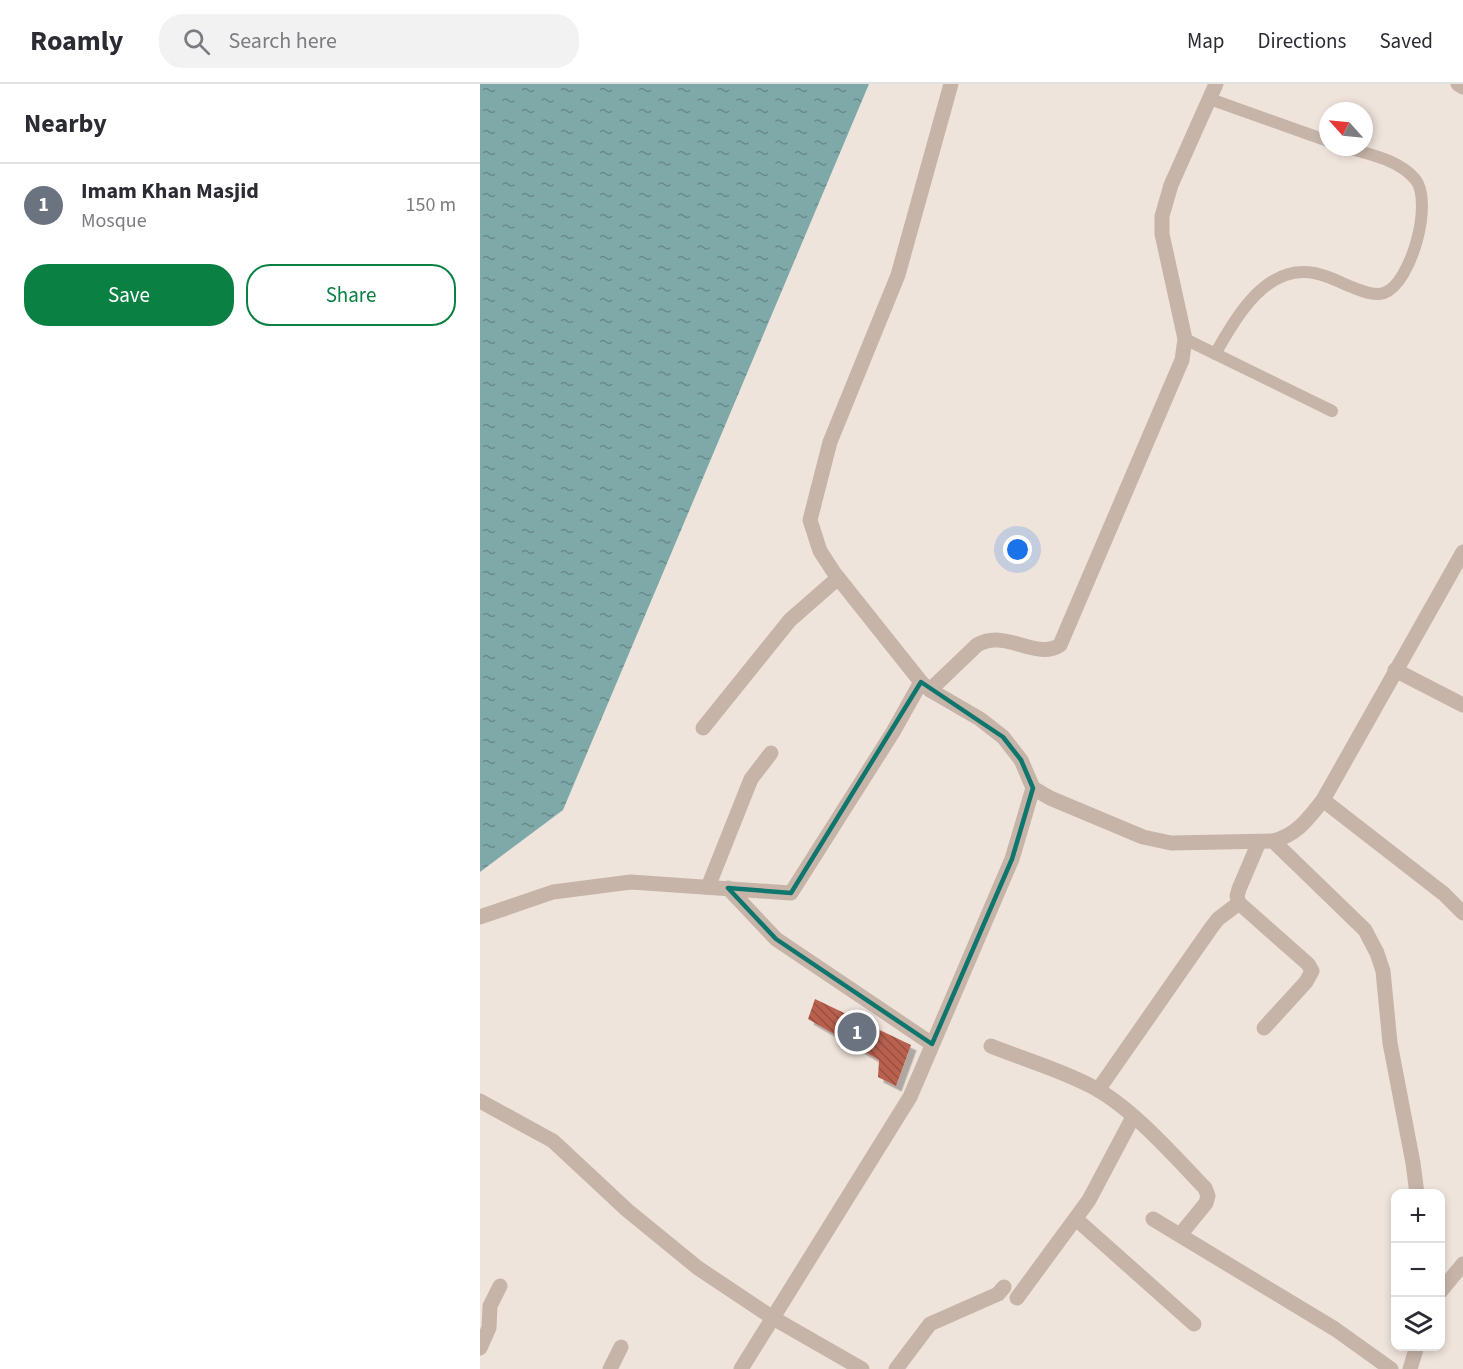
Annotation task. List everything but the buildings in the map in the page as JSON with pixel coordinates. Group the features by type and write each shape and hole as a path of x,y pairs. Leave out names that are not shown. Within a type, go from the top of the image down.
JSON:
{"street":[{"path":"951,84 898,275 830,442 810,520 820,551 838,578 926,686 980,719 1003,737 1021,760 1033,788 1050,798 1143,837 1171,843 1266,841 1286,838 1301,828 1323,800 1463,552"},
{"path":"480,916 553,892 631,882 791,893 893,732 926,686 985,640 997,639 1043,650 1053,650 1060,645 1182,360 1185,339 1162,234 1162,216 1171,185 1216,84"},
{"path":"1458,84 1463,87"},
{"path":"703,728 790,620 838,578"},
{"path":"1395,670 1463,705"},
{"path":"708,887 751,780 771,753"},
{"path":"741,1369 910,1096 1012,859 1033,788"},
{"path":"1323,800 1444,894 1463,913"},
{"path":"1264,1028 1306,982 1312,971 1308,964 1239,903 1237,896 1239,889 1266,841"},
{"path":"1266,841 1365,930 1377,953 1383,971 1390,1043 1416,1189"},
{"path":"728,888 776,939 932,1044"},
{"path":"1098,1090 1210,927 1239,903"},
{"path":"991,1046 1090,1085 1160,1141 1205,1188 1208,1196 1206,1203 1180,1235"},
{"path":"480,1101 553,1141 627,1210 689,1260 773,1318 862,1369"},
{"path":"1017,1298 1076,1219 1100,1181 1132,1117"},
{"path":"1076,1219 1194,1324"},
{"path":"1153,1219 1335,1329 1391,1369"},
{"path":"1445,1286 1463,1264"},
{"path":"480,1348 489,1328 490,1306 500,1286"},
{"path":"897,1369 930,1324 998,1294 1004,1287"},
{"path":"610,1369 621,1347"},
{"path":"1410,1369 1416,1351"}],"lane":[{"path":"1210,99 1319,138"},
{"path":"1215,354 1239,312 1258,292 1284,274 1297,271 1316,273 1365,292 1382,294 1394,288 1404,275 1410,261 1423,210 1422,193 1416,181 1402,167 1373,156"},
{"path":"1185,339 1332,411"}],"highlighted area":[{"path":"921,682 1003,737 1021,760 1033,788 1012,859 932,1044 776,939 728,888 791,893"}],"water":[{"path":"480,84 869,84 563,810 480,872"}],"place":[{"name":"Imam Khan Masjid","path":"857,1032"}]}
